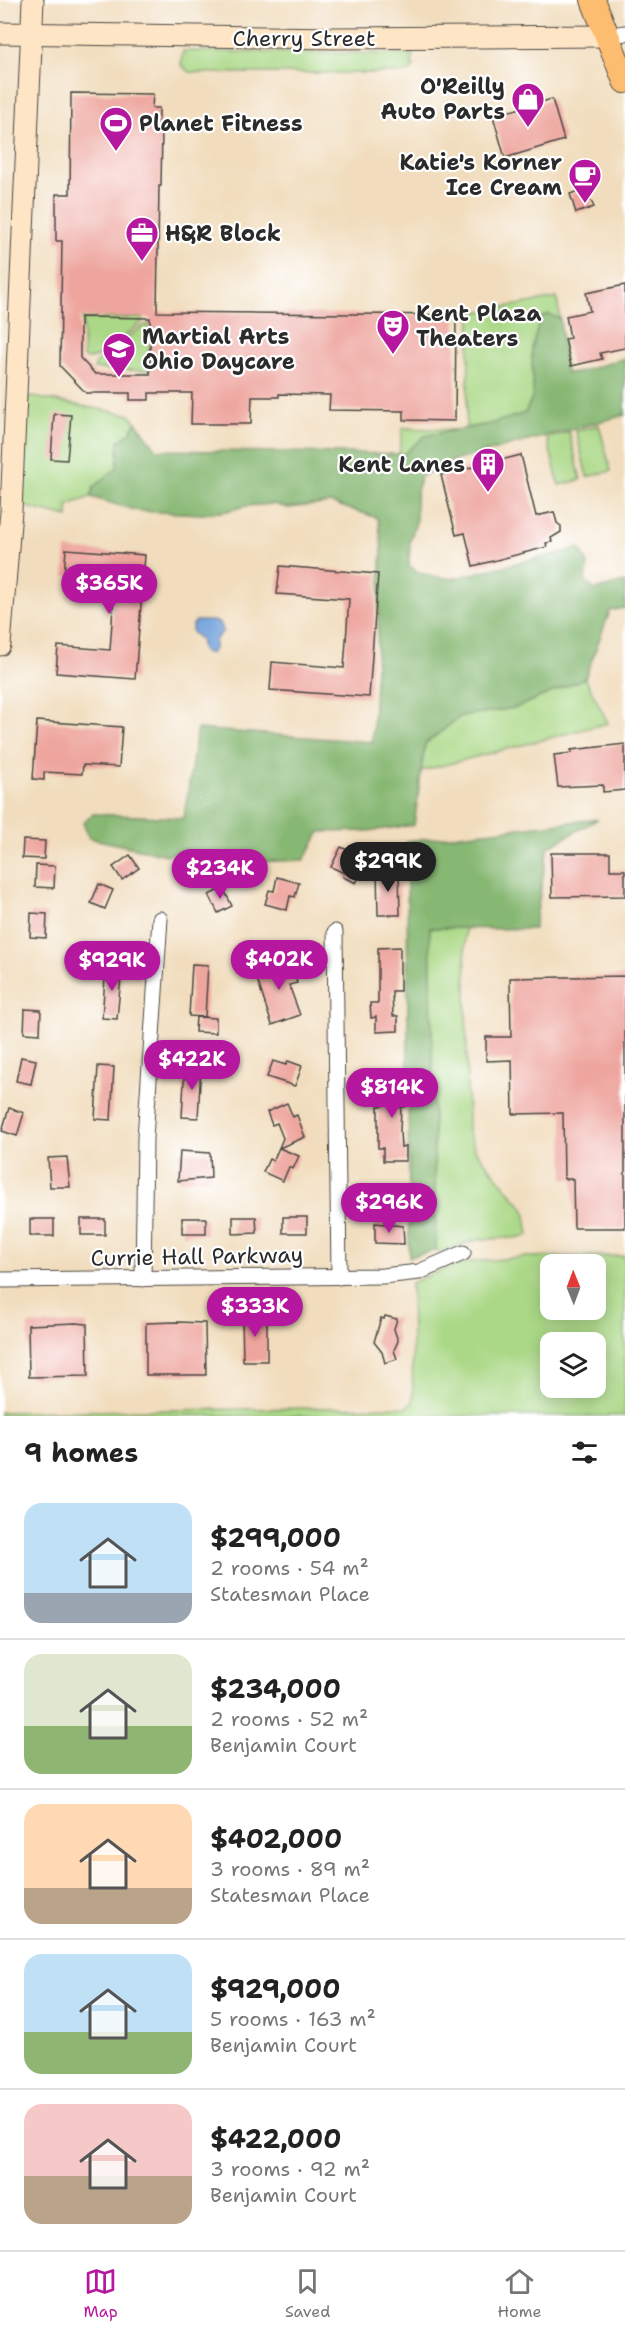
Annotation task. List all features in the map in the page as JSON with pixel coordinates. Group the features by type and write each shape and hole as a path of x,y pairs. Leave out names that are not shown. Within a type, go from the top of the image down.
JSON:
{"main road":[{"path":"593,0 616,34 625,81"}],"street":[{"path":"0,645 11,511 33,0"},
{"name":"Cherry Street","path":"0,33 323,38 616,34"},
{"path":"143,1279 145,1138 160,919"},
{"path":"335,932 339,1277"},
{"name":"Currie Hall Parkway","path":"0,1280 406,1275 463,1253"}],"green space":[{"path":"183,51 413,54 412,65 415,66 407,73 204,73 189,72 181,65"},
{"path":"557,298 560,319 549,314 532,348 533,396 525,413 490,424 466,428 471,313"},
{"path":"549,314 560,319 566,373 576,373 625,358 625,415 453,461 420,477 416,497 416,522 410,541 409,565 418,573 451,579 580,548 588,564 585,580 594,590 625,582 625,608 610,611 585,678 515,708 461,716 425,744 414,825 368,831 320,832 304,860 254,862 247,868 186,849 167,855 89,838 83,823 93,814 184,818 197,729 372,742 382,549 378,518 331,503 288,508 273,504 245,506 202,514 138,511 91,497 94,487 117,468 119,441 130,433 136,422 157,450 404,454 425,436 490,424 525,413 533,396 532,348 540,318"},
{"path":"143,318 142,322 122,338 116,337 100,355 86,359 83,356 83,319"},
{"path":"149,324 150,371 94,369 101,357 123,346 124,340"},
{"path":"28,396 130,415 136,422 130,433 119,441 117,468 94,487 91,497 68,505 68,517 19,505"},
{"path":"599,425 611,471 587,477 576,431"},
{"path":"403,428 458,430 425,436 404,454 399,454"},
{"path":"569,432 581,480 559,485 547,438"},
{"path":"585,678 608,723 421,771 425,744 461,716 515,708"},
{"path":"598,819 548,847 534,929 430,928 436,1250 409,1257 407,841"},
{"path":"430,928 465,928 468,1131 476,1151 525,1210 529,1235 515,1238 480,1239 439,1252 436,1250"},
{"path":"606,1256 625,1256 625,1416 0,1416 0,1412 406,1407 413,1402 411,1283 441,1270 469,1262 540,1257 540,1320 606,1320"}],"water":[{"path":"196,621 214,621 221,624 223,631 215,640 215,647 211,653 205,653 202,650 200,639 192,632 192,626"}],"building":[{"path":"71,93 153,94 152,108 159,108 159,130 162,130 157,312 456,315 455,421 404,420 404,411 329,410 330,395 279,394 279,397 252,397 251,424 191,424 192,393 149,393 149,400 130,400 130,393 86,393 60,366 62,241 56,241 56,194 70,194","holes":["80,317 150,318 150,374 95,374 80,358"]},
{"name":"O'Reilly Auto Parts","path":"552,99 564,140 505,158 493,116"},
{"name":"Katie's Korner Ice Cream","path":"585,189 594,207 576,213 570,194"},
{"path":"625,285 625,348 600,353 602,359 571,366 565,339 570,338 566,316 590,311 586,293"},
{"path":"54,414 71,415 67,460 51,459"},
{"name":"Kent Lanes","path":"521,455 536,516 554,512 557,523 561,526 561,532 551,538 552,542 546,543 547,547 473,566 465,533 456,535 441,475"},
{"path":"66,549 145,555 135,679 56,673 58,646 110,650 115,580 64,576"},
{"path":"280,566 378,574 369,697 270,690 272,662 344,668 349,599 277,594"},
{"path":"37,721 122,727 119,767 83,765 82,774 44,772 44,780 33,779"},
{"path":"625,744 625,790 603,792 603,785 558,787 554,755 572,753 571,750"},
{"path":"23,840 45,841 44,859 22,858"},
{"path":"341,847 362,857 360,861 365,864 356,883 343,877 344,873 331,867"},
{"path":"551,853 610,853 610,870 625,870 625,896 552,897"},
{"path":"130,855 139,868 122,880 113,867"},
{"path":"196,859 212,873 201,885 186,871"},
{"path":"36,865 55,866 54,888 35,887"},
{"path":"377,871 399,871 400,915 378,915"},
{"path":"277,877 299,883 295,897 290,896 287,910 265,904 269,890 274,891"},
{"path":"99,884 113,890 105,909 91,903"},
{"path":"223,888 232,906 218,913 209,895"},
{"path":"31,913 47,914 46,938 30,937"},
{"path":"400,947 400,991 392,991 393,1016 398,1016 398,1031 376,1032 376,1017 371,1018 370,1003 378,1003 378,948"},
{"path":"276,960 277,965 291,961 297,983 289,985 300,1015 272,1025 257,979 265,977 262,964"},
{"path":"192,964 208,965 205,1017 189,1016"},
{"path":"106,965 122,966 117,1019 102,1018"},
{"path":"625,976 625,1228 574,1228 573,1179 564,1179 563,1113 513,1114 512,1060 486,1061 486,1037 511,1037 510,978"},
{"path":"25,1009 41,1010 40,1034 24,1033"},
{"path":"196,1017 216,1018 216,1033 195,1032"},
{"path":"21,1057 36,1060 31,1084 16,1081"},
{"path":"273,1061 286,1065 288,1061 302,1066 295,1086 267,1077"},
{"path":"185,1064 201,1065 198,1118 182,1117"},
{"path":"98,1066 114,1067 111,1120 95,1119"},
{"path":"384,1077 406,1077 405,1107 401,1107 400,1132 401,1147 406,1146 406,1161 383,1161 383,1148 378,1148 378,1106 383,1106"},
{"path":"287,1103 293,1117 297,1115 305,1137 279,1148 283,1138 277,1123 272,1125 267,1112"},
{"path":"9,1108 24,1113 17,1136 2,1131"},
{"path":"279,1148 299,1156 293,1169 289,1167 283,1181 263,1172 269,1159 273,1161"},
{"path":"180,1151 210,1153 211,1178 178,1181"},
{"path":"67,1157 70,1187 50,1187 48,1158"},
{"path":"233,1217 256,1217 257,1233 233,1234"},
{"path":"283,1217 307,1217 307,1233 283,1233"},
{"path":"182,1218 206,1218 206,1234 182,1234"},
{"path":"30,1219 54,1219 54,1236 30,1236"},
{"path":"81,1219 105,1219 105,1235 81,1235"},
{"path":"375,1223 403,1226 404,1244 375,1243"},
{"path":"267,1314 267,1361 243,1361 242,1315"},
{"path":"385,1316 397,1319 394,1329 398,1341 394,1350 397,1359 385,1363 382,1352 374,1342 381,1318 384,1319"},
{"path":"146,1323 205,1323 206,1375 146,1375"},
{"path":"87,1324 88,1376 29,1377 28,1325"}],"place":[{"name":"O'Reilly Auto Parts","path":"528,128"},
{"name":"Planet Fitness","path":"116,152"},
{"name":"Katie's Korner Ice Cream","path":"585,204"},
{"name":"H&R Block","path":"142,262"},
{"name":"Kent Plaza Theaters","path":"393,355"},
{"name":"Martial Arts Ohio Daycare","path":"119,378"},
{"name":"Kent Lanes","path":"488,493"}]}
